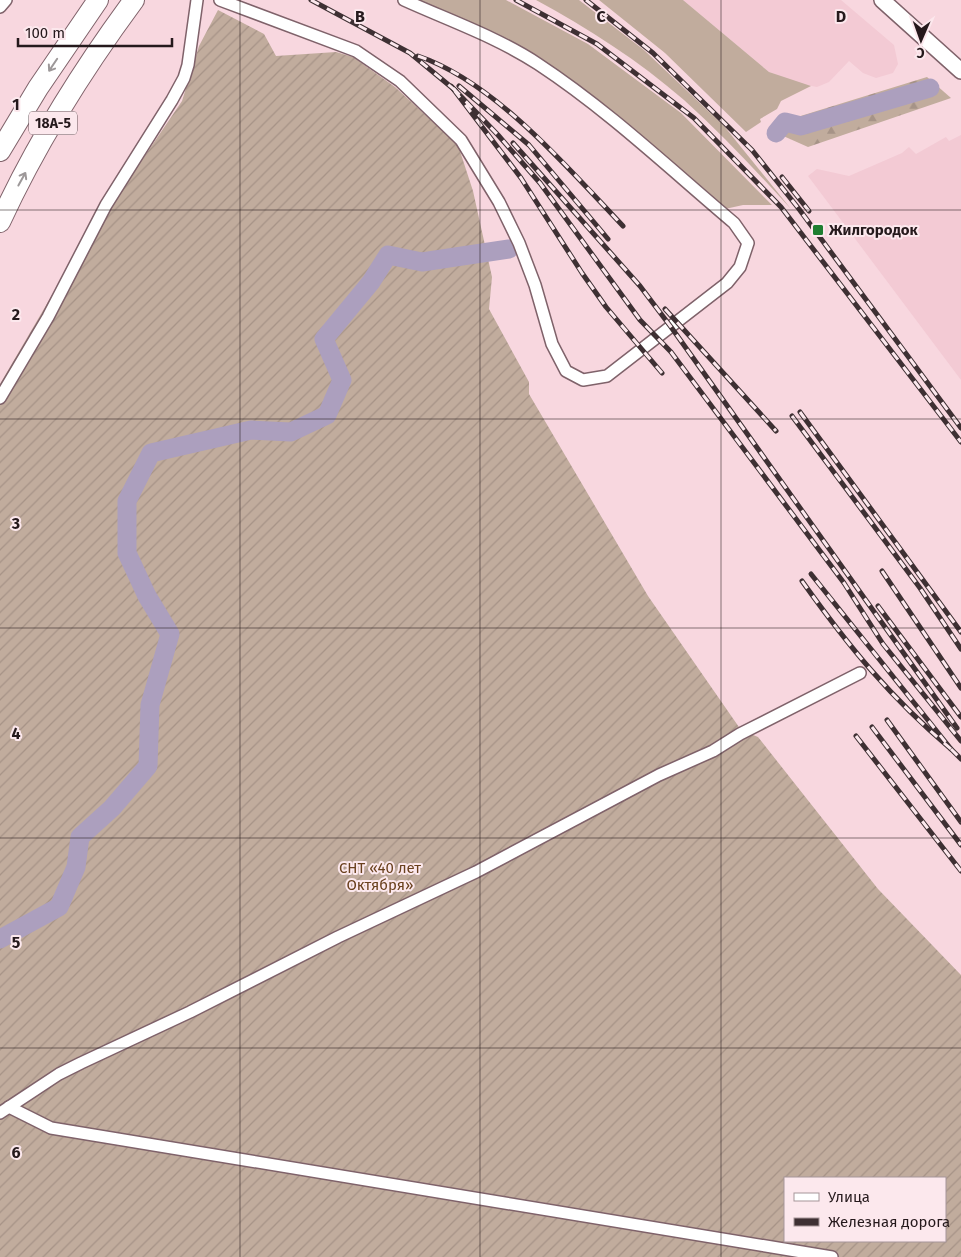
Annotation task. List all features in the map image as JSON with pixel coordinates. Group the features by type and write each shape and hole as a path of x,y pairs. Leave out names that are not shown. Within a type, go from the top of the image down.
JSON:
{"highway":[{"name":"18А-5","path":"0,222 53,122 114,27 134,0"},
{"name":"18А-5","path":"0,151 38,88 94,5"}],"main road":[{"path":"887,1 961,71"}],"street":[{"path":"0,6 6,0"},
{"path":"0,398 48,317 106,205 184,78 188,65 197,0"},
{"path":"220,0 356,51 400,81 461,140 499,202 519,243 535,285 552,344 566,371 583,380 607,376 727,284 740,267 748,244 734,223 577,91 537,63 510,47 404,0"},
{"path":"4,1110 81,1062 190,1012 338,937 476,872 659,775 713,751 740,734 860,673"},
{"path":"4,1110 50,1128 832,1257"}],"shaded area":[{"path":"683,0 841,0 894,45 898,64 893,73 876,78 863,73 849,61 829,82 817,87 801,84 769,72"},
{"path":"961,135 961,380 808,176 817,169 849,176 902,153 909,147 916,154 946,137 949,141"}],"green space":[{"path":"419,0 506,0 588,44 681,113 772,205 743,205 725,209 578,92 443,11"},
{"path":"536,0 579,0 644,50 724,126 791,209 726,140 667,86 613,46"},
{"path":"599,0 683,0 769,72 811,86 781,101 777,109 760,119 761,122 746,132 665,53"},
{"name":"СНТ «40 лет Октября»","path":"218,10 264,34 276,56 336,52 353,57 395,87 458,145 473,191 492,277 489,309 529,382 529,394 648,596 741,730 758,737 878,889 961,975 961,1257 0,1257 0,384 62,278 182,101 199,46"},
{"path":"927,77 951,98 808,147 781,135 794,118"}],"waterway":[{"path":"776,133 785,122 801,126 930,88"},
{"path":"0,939 59,907 76,867 80,837 112,808 148,766 150,705 170,634 147,596 127,553 127,501 151,453 251,430 291,432 327,415 342,380 324,339 371,282 388,255 422,262 509,249"}],"railway":[{"path":"311,0 410,53 456,91"},
{"path":"516,0 597,44 694,118 781,207 961,442"},
{"path":"586,0 653,53 752,150 799,209 961,428"},
{"path":"418,56 447,68 475,85 502,106 529,129 623,226"},
{"path":"662,373 606,307 521,178 451,86 498,135 540,183 640,320 671,352 844,583 883,644 961,741"},
{"path":"459,86 529,145 608,239"},
{"path":"513,143 640,286 957,728"},
{"path":"782,177 809,211"},
{"path":"665,309 776,431"},
{"path":"800,412 961,632"},
{"path":"792,416 920,588 961,649"},
{"path":"882,571 961,688"},
{"path":"802,581 871,670 929,730 951,749 811,574"},
{"path":"878,606 961,717"},
{"path":"887,720 961,822"},
{"path":"872,727 961,845"},
{"path":"856,736 961,871"},
{"path":"951,749 961,759"}],"place":[{"name":"Жилгородок","path":"818,230"}]}
